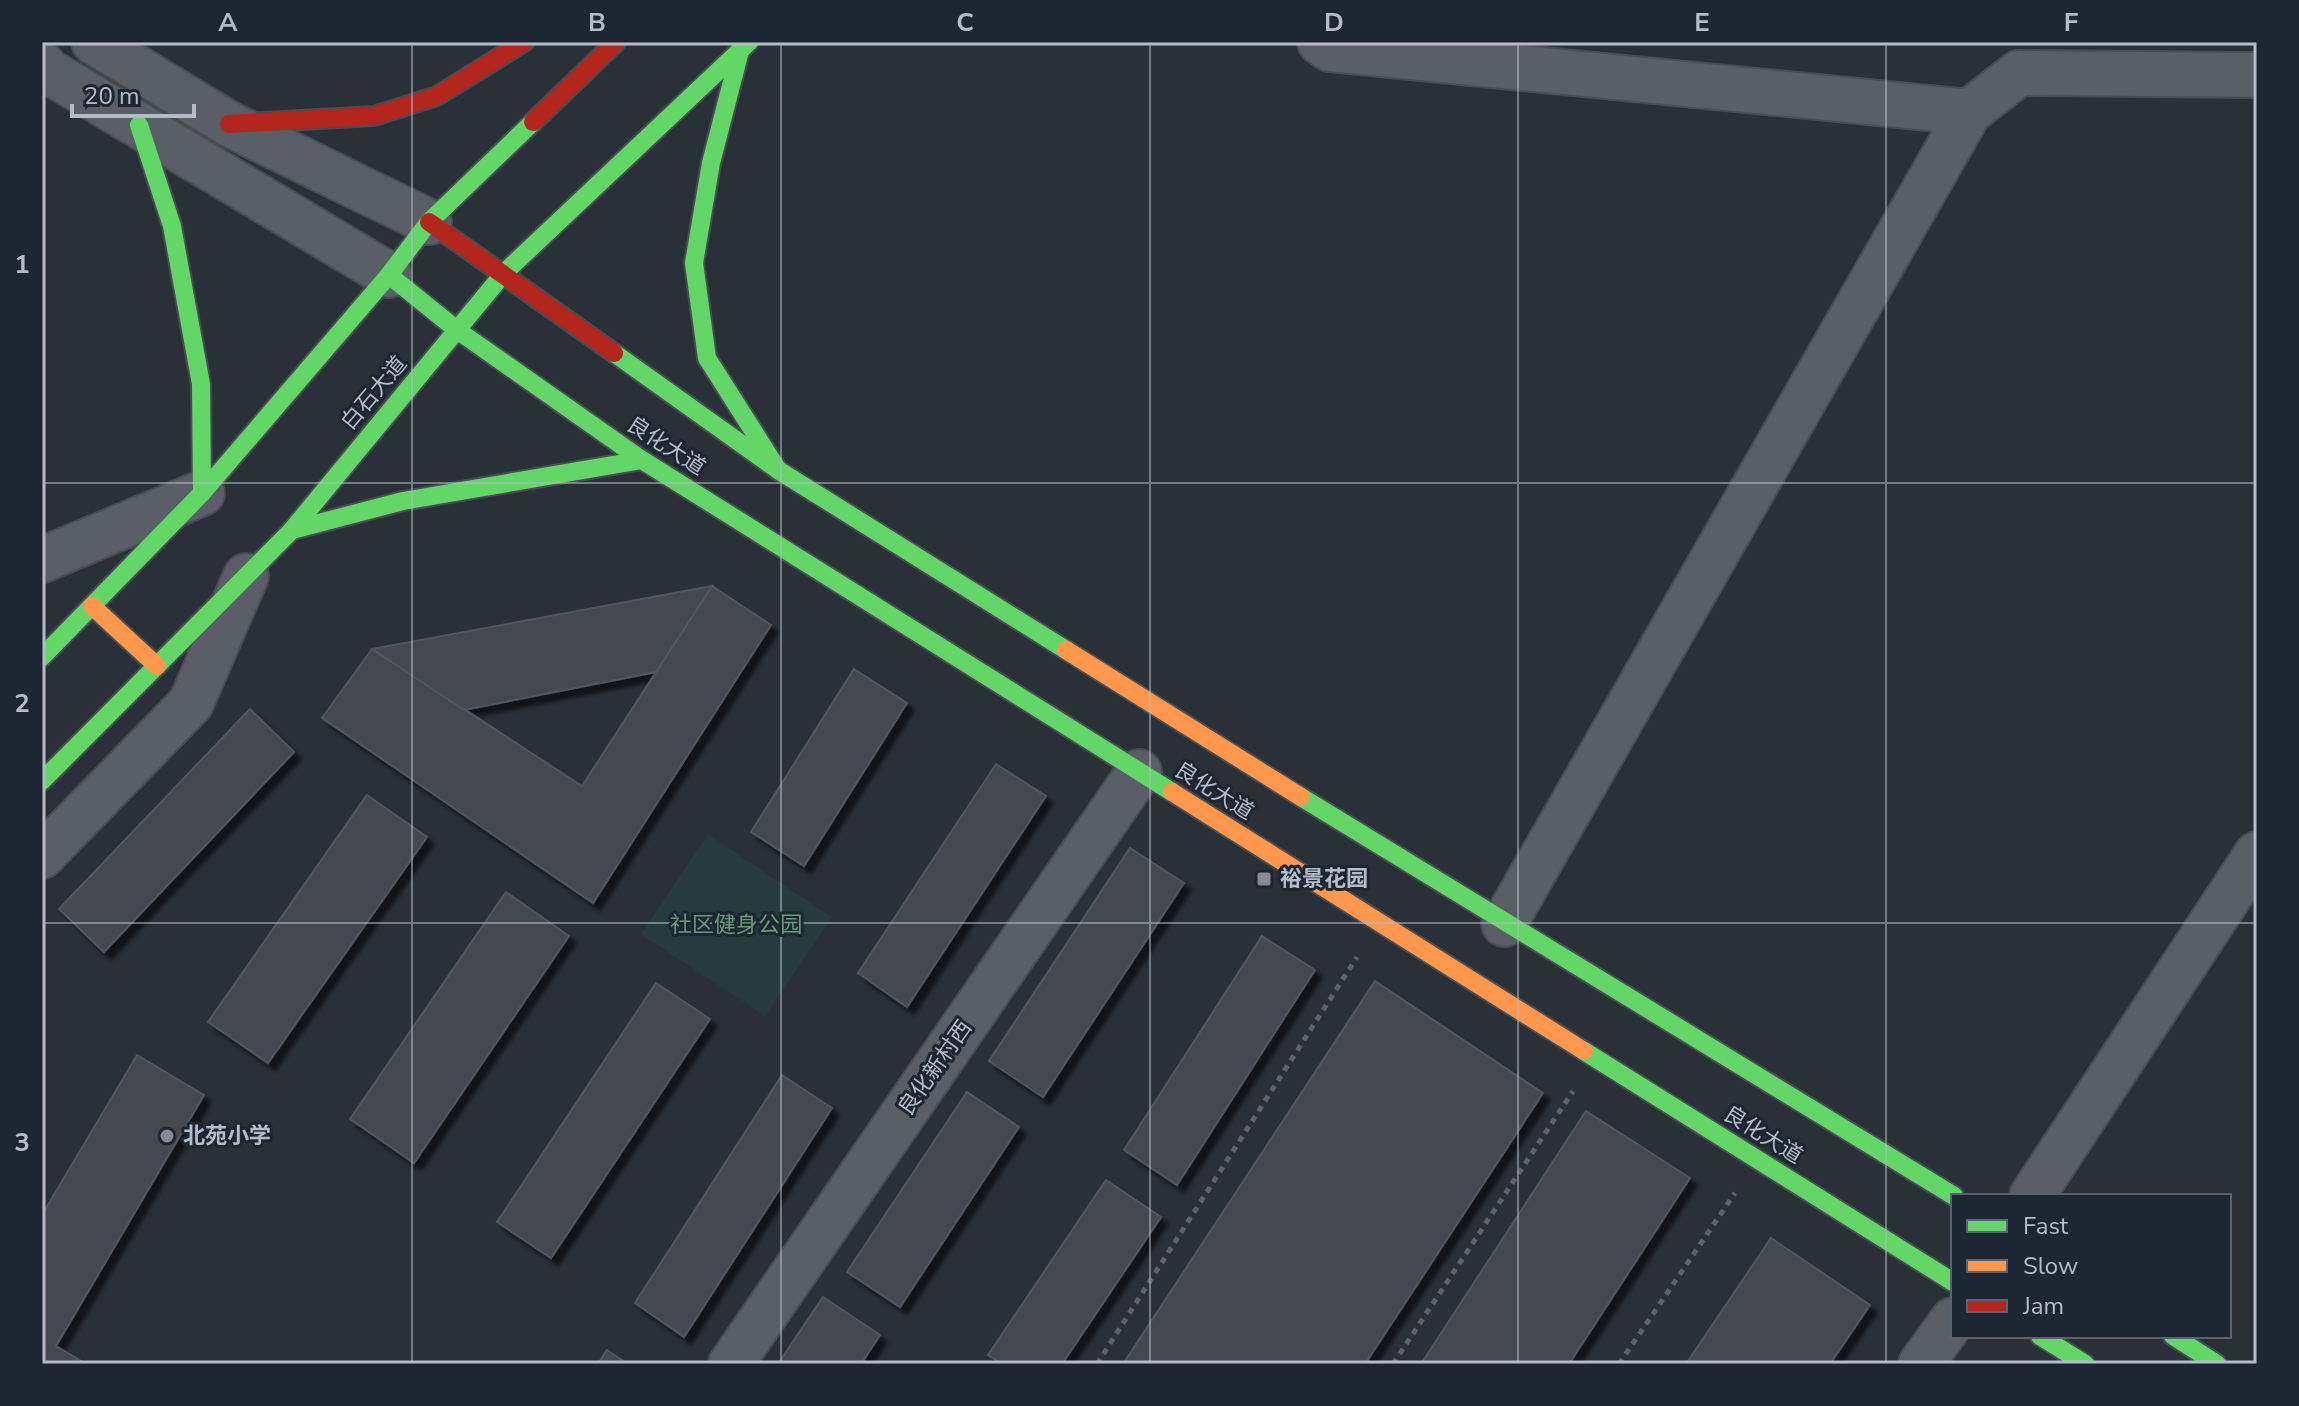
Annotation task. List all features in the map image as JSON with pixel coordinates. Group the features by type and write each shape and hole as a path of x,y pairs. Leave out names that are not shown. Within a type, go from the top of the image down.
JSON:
{"street":[{"path":"94,42 229,124 429,222"},
{"path":"229,124 374,116 437,96 524,42"},
{"path":"42,657 202,493 389,275 429,222 616,42"},
{"path":"1320,42 1330,49 1969,112"},
{"path":"744,46 711,163 694,263 707,358 778,470"},
{"name":"白石大道","path":"42,781 292,530 504,273 744,46"},
{"path":"42,64 48,71 389,275"},
{"path":"1504,924 1969,112 2019,73 2257,75"},
{"path":"139,125 172,226 201,384 202,493"},
{"name":"良化大道","path":"429,222 778,470 1504,924 1951,1194"},
{"name":"良化大道","path":"389,275 457,330 642,460 1951,1281"},
{"path":"292,530 403,501 642,460"},
{"path":"42,560 202,493"},
{"path":"42,856 191,703 246,576"},
{"path":"92,606 157,666"},
{"name":"良化新村西","path":"731,1364 1139,772"},
{"path":"2033,1194 2257,854"},
{"path":"1921,1364 1951,1323"},
{"path":"2043,1338 2085,1364"},
{"path":"2176,1338 2217,1364"}],"path":[{"path":"1097,1364 1379,923"},
{"path":"1393,1364 1595,1058"},
{"path":"1619,1364 1758,1160"}],"green space":[{"name":"社区健身公园","path":"708,834 832,917 765,1016 641,934"}],"building":[{"path":"712,586 771,625 593,903 322,718 372,649 582,786"},
{"path":"712,586 656,672 464,710 372,649"},
{"path":"854,669 907,703 804,866 751,832"},
{"path":"250,709 294,752 104,952 59,909"},
{"path":"996,764 1046,796 907,1007 858,973"},
{"path":"367,795 427,837 268,1063 208,1022"},
{"path":"1130,848 1184,883 1043,1097 989,1061"},
{"path":"506,892 569,936 414,1163 350,1119"},
{"path":"1262,936 1315,970 1177,1185 1124,1150"},
{"path":"1375,981 1543,1093 1365,1364 1123,1364"},
{"path":"656,983 710,1019 551,1258 497,1222"},
{"path":"137,1055 204,1095 56,1346 86,1364 42,1364 42,1215"},
{"path":"782,1075 832,1108 684,1337 635,1303"},
{"path":"967,1092 1019,1127 900,1307 847,1272"},
{"path":"1586,1111 1690,1178 1569,1364 1421,1364"},
{"path":"1106,1180 1161,1217 1062,1364 1002,1364 988,1355"},
{"path":"1771,1238 1870,1305 1830,1364 1686,1364"},
{"path":"823,1297 880,1335 861,1364 778,1364"},
{"path":"607,1350 628,1364 598,1364"}],"traffic: fast":[{"path":"42,781 292,530 504,273 749,42"},
{"path":"740,51 711,163 694,263 707,358 778,470"},
{"path":"42,657 202,493 389,275 429,222 533,122"},
{"path":"139,125 172,226 201,384 202,493"},
{"path":"389,275 457,330 642,460 1172,792"},
{"path":"614,353 778,470 1066,650"},
{"path":"292,530 403,501 642,460"},
{"path":"1301,797 1951,1194"},
{"path":"1584,1051 1951,1281"},
{"path":"2043,1338 2085,1364"},
{"path":"2176,1338 2217,1364"}],"traffic: slow":[{"path":"92,606 157,666"},
{"path":"1066,650 1301,797"},
{"path":"1172,792 1584,1051"}],"traffic: jam":[{"path":"229,124 374,116 437,96 524,42"},
{"path":"533,122 616,42"},
{"path":"429,222 614,353"}],"place":[{"name":"裕景花园","path":"1264,879"},
{"name":"北苑小学","path":"167,1136"}]}
